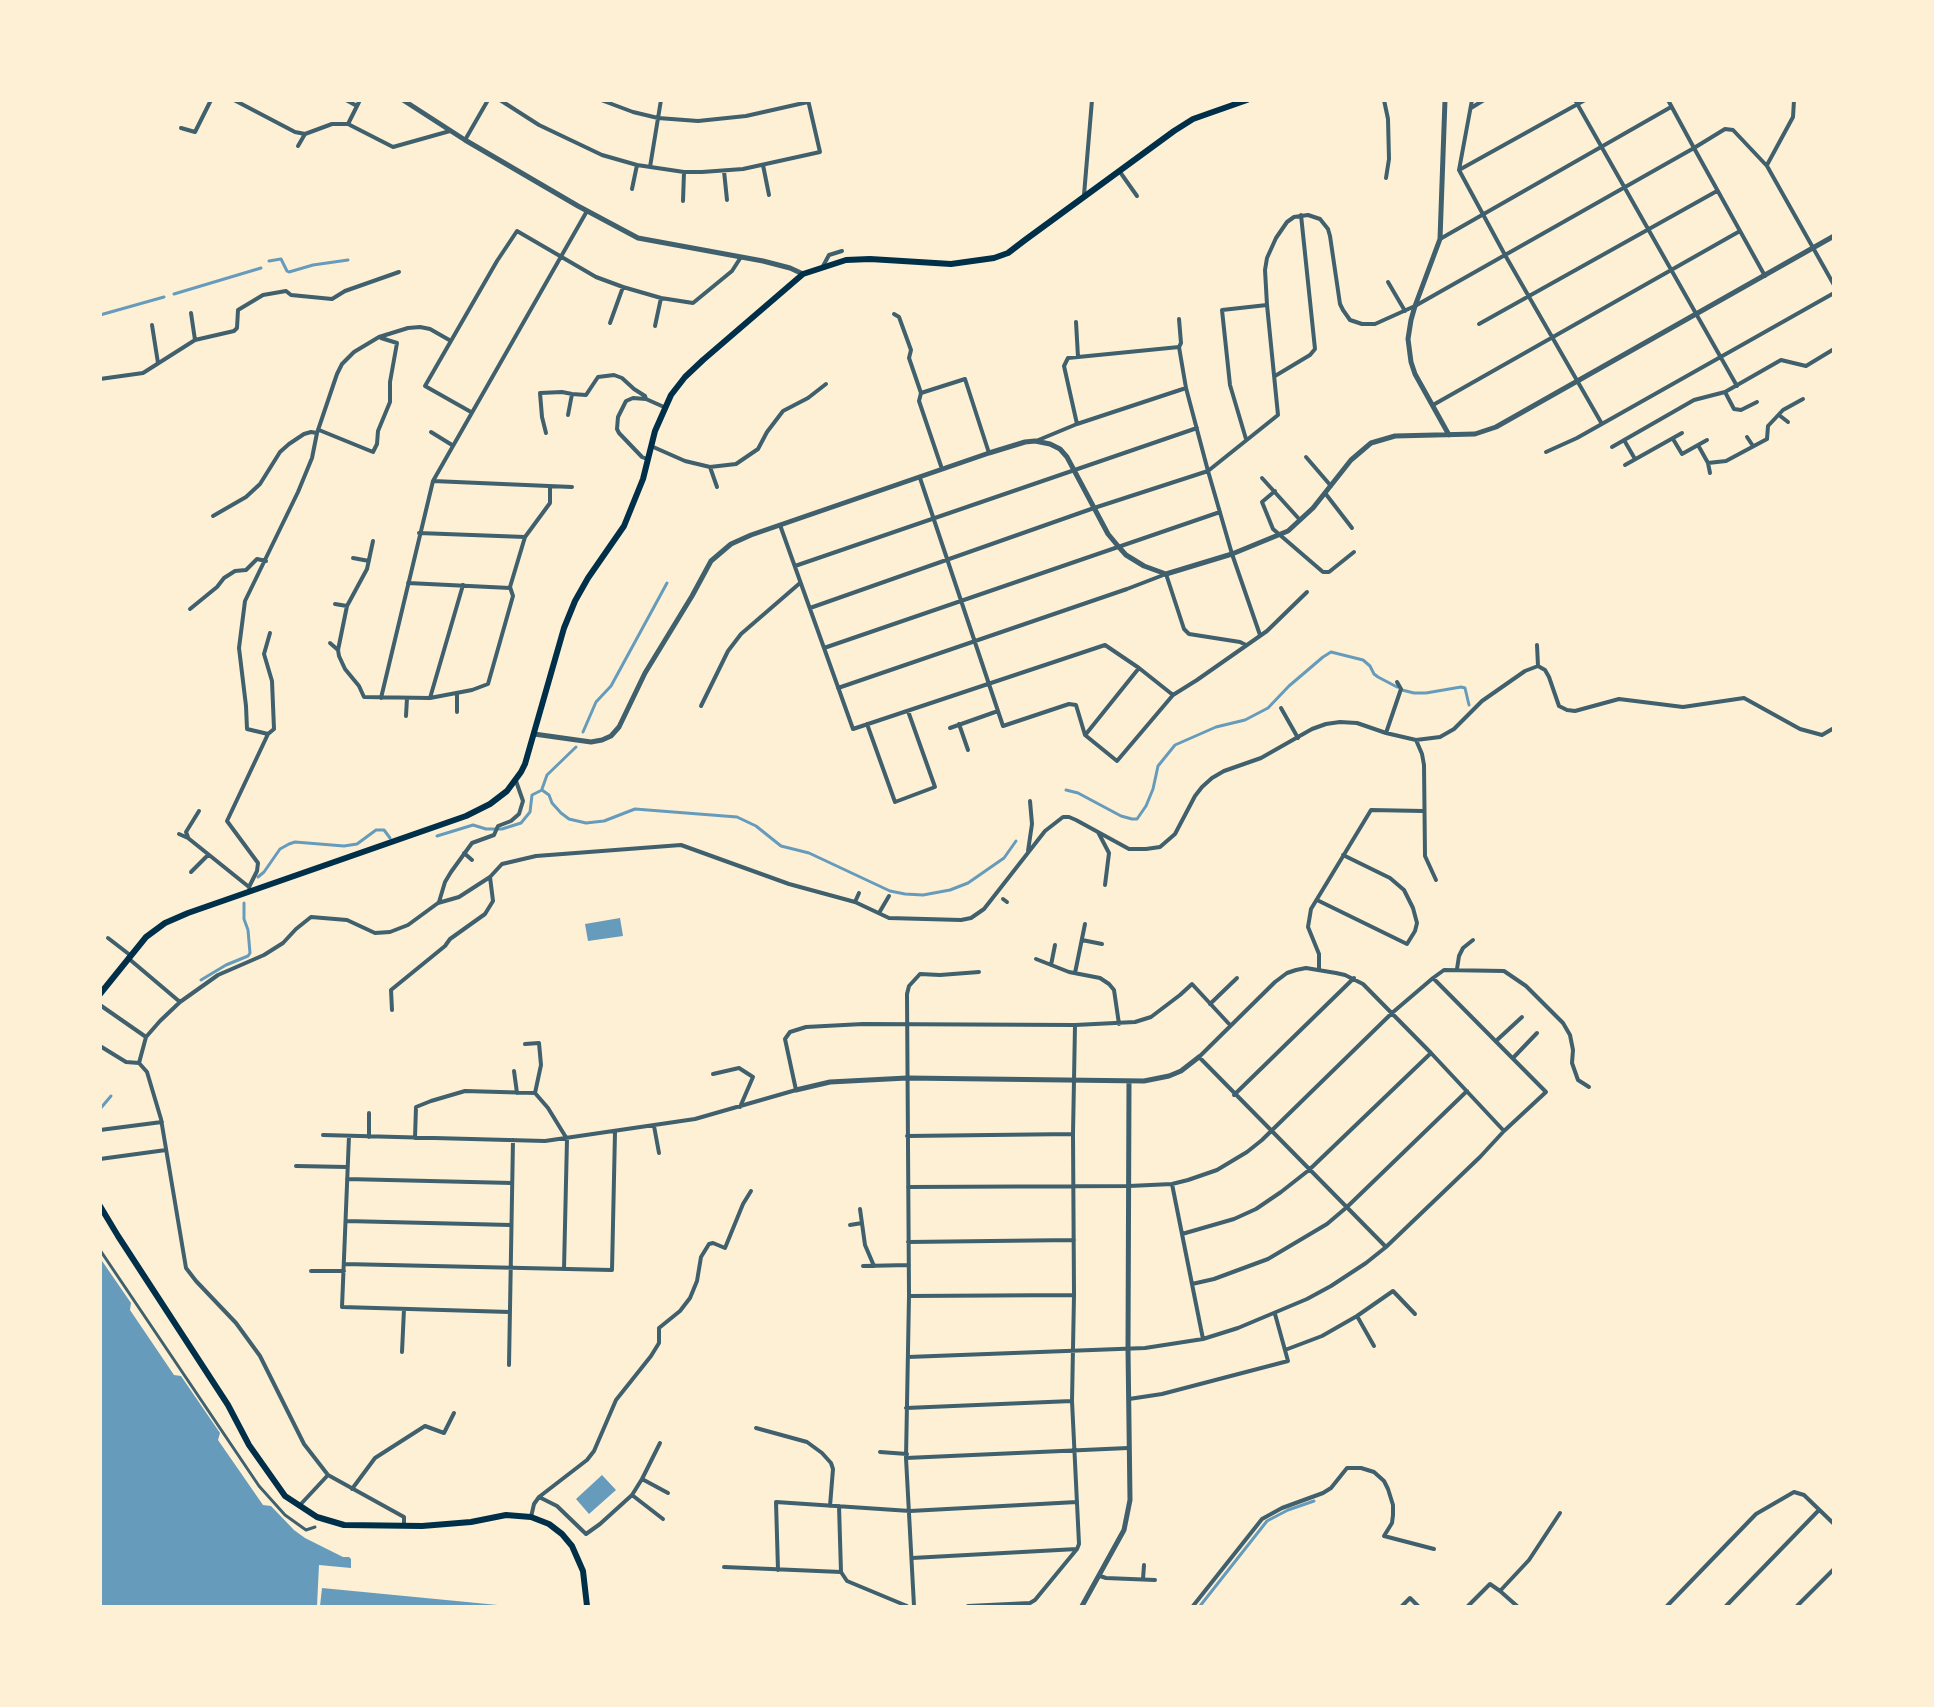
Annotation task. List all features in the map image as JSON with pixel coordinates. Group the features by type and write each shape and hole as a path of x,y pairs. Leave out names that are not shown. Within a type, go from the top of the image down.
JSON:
{"main road":[{"path":"100,994 146,937 165,923 250,889 472,813 490,804 507,791 516,781 525,764 564,628 575,601 624,525 634,502 664,407 685,377 803,274 846,260 870,259 951,264 994,258 1017,246 1193,119 1247,100"},
{"path":"100,1206 228,1405 249,1445 285,1496 318,1517 337,1523 404,1526 471,1522 506,1515 531,1517 549,1524 572,1546 583,1571 587,1606"}],"street":[{"path":"181,128 195,132 211,100"},
{"path":"234,100 295,132 305,134 332,124 348,124 393,147 451,131"},
{"path":"346,100 357,106"},
{"path":"348,124 360,100"},
{"path":"403,100 465,140 638,238 763,261 803,274"},
{"path":"465,140 488,100"},
{"path":"500,100 573,143 602,155 637,165 684,172 723,171 763,165 820,152 808,101 746,116 717,121 698,121 658,118 633,112 601,100"},
{"path":"650,167 662,100"},
{"path":"1084,198 1092,100"},
{"path":"1384,100 1388,119 1389,159 1386,178"},
{"path":"1445,100 1440,239 1415,306 1408,339 1415,374 1449,435"},
{"path":"1472,100 1459,170 1602,424"},
{"path":"1471,108 1484,100"},
{"path":"1459,170 1585,100"},
{"path":"1668,100 1765,276"},
{"path":"1767,166 1793,117 1797,101"},
{"path":"1576,103 1737,386"},
{"path":"1440,239 1671,107"},
{"path":"810,608 1094,508 1208,471 1278,415 1265,279 1268,258 1276,238 1287,222 1294,217 1314,216 1320,219 1328,229 1340,304 1350,320 1362,324 1375,324 1415,306 1725,129 1733,130 1767,166 1833,285"},
{"path":"298,146 305,134"},
{"path":"632,189 637,165"},
{"path":"763,165 769,195"},
{"path":"723,171 727,200"},
{"path":"682,201 684,172"},
{"path":"1120,172 1137,196"},
{"path":"1479,324 1717,191"},
{"path":"381,698 433,481 587,211"},
{"path":"1275,376 1310,355 1315,349 1301,215"},
{"path":"471,412 425,386 497,261 517,231 596,277 661,298 693,303 732,271 741,257"},
{"path":"1433,405 1740,231"},
{"path":"838,688 1166,574 1233,554 1279,536 1301,521 1351,459 1371,443 1395,436 1475,434 1496,427 1833,236"},
{"path":"822,268 829,255 842,251"},
{"path":"100,379 143,373 195,340 234,331 238,324 238,310 262,295 286,291 291,295 332,299 345,291 399,272"},
{"path":"1388,282 1405,311"},
{"path":"610,323 623,287"},
{"path":"1546,452 1577,438 1833,293"},
{"path":"656,326 661,298"},
{"path":"1246,439 1230,385 1222,310 1267,305"},
{"path":"191,313 195,340"},
{"path":"894,314 899,317 911,350 909,358 921,393 919,401 942,469"},
{"path":"1179,319 1181,343 1179,347 1186,388 1220,512 1260,635"},
{"path":"1076,322 1078,357"},
{"path":"152,325 158,363"},
{"path":"268,734 247,729 239,648 245,601 266,561 312,458 318,431 337,374 342,364 354,351 379,337 408,328 430,329 451,341"},
{"path":"213,516 246,497 260,484 280,452 304,434 318,431 373,452 377,444 378,431 390,402 390,382 397,343 379,337"},
{"path":"1077,424 1064,366 1068,358 1179,347"},
{"path":"1612,447 1694,400 1725,392 1781,360 1806,366 1833,349"},
{"path":"546,433 540,393 562,392 586,395 598,377 614,375 622,378 646,399"},
{"path":"921,393 964,379 989,453"},
{"path":"651,446 685,461 710,467 736,464 758,449 767,432 783,411 808,399 826,384"},
{"path":"534,735 591,742 611,736 619,727 645,673 711,561 731,544 942,469 1025,442 1035,441 1077,424 1186,388"},
{"path":"1725,392 1734,409 1741,410 1757,402"},
{"path":"568,415 572,394"},
{"path":"648,460 642,457 619,433 618,417 626,401 637,397 664,407"},
{"path":"1708,463 1726,461 1767,439 1768,426 1784,410 1803,399"},
{"path":"1779,415 1788,422"},
{"path":"795,566 1197,428"},
{"path":"431,432 452,445"},
{"path":"1625,465 1682,433"},
{"path":"1747,437 1753,446"},
{"path":"1672,439 1682,454 1707,440"},
{"path":"1624,440 1635,459"},
{"path":"1035,441 1050,444 1059,449 1075,470 1108,534 1126,555 1144,566 1166,574"},
{"path":"1698,445 1708,463 1710,473"},
{"path":"1306,457 1331,486"},
{"path":"710,467 717,488"},
{"path":"920,477 1003,726 1069,704 1076,705 1085,735 1117,761 1173,695 1197,681 1260,635 1281,618 1306,592"},
{"path":"1262,478 1301,521"},
{"path":"433,481 572,487"},
{"path":"373,541 367,569 347,606 338,650 345,669 359,686 364,697 430,698 488,684 513,596 510,588 525,537 550,503 550,487"},
{"path":"1275,492 1262,502 1274,529 1279,536 1323,572 1329,572 1354,552"},
{"path":"1325,493 1352,528"},
{"path":"824,648 1220,512"},
{"path":"780,525 853,729 1105,645 1173,695"},
{"path":"419,533 525,537"},
{"path":"353,558 369,561"},
{"path":"190,609 235,571 246,570 257,559 266,561"},
{"path":"1166,574 1184,629 1189,634 1240,642 1246,645"},
{"path":"408,583 510,588"},
{"path":"701,706 728,651 741,634 801,583"},
{"path":"430,698 463,585"},
{"path":"335,604 347,606"},
{"path":"179,834 188,838 250,889 258,863 227,821 268,734 274,729 272,681 264,654 270,633"},
{"path":"330,643 338,650"},
{"path":"1537,645 1538,666"},
{"path":"1538,666 1545,670 1549,677 1559,706 1567,710 1575,711 1619,699 1683,707 1744,698 1800,729 1822,735 1833,728"},
{"path":"139,1063 146,1037 180,1002 218,975 283,944 311,917 347,921 375,933 390,932 408,925 438,903 459,897 490,877 502,864 536,856 681,845 789,884 855,902 889,918 961,920 971,918 984,909 1045,831 1062,817 1069,817 1130,849 1160,847 1175,834 1202,787 1224,771 1261,758 1319,726 1340,722 1357,723 1416,740 1446,735 1482,701 1525,671 1538,666"},
{"path":"1085,735 1139,668"},
{"path":"1386,733 1401,689 1397,682"},
{"path":"457,693 457,712"},
{"path":"406,716 407,698"},
{"path":"1281,708 1298,738"},
{"path":"867,724 895,802 935,788 908,711"},
{"path":"950,728 998,711"},
{"path":"959,724 968,750"},
{"path":"1416,740 1424,765 1425,856 1436,880"},
{"path":"438,903 445,882 472,843 494,835 495,830 515,818 522,808 523,801 516,781"},
{"path":"1028,852 1032,824 1030,801"},
{"path":"1319,970 1319,954 1308,927 1311,909 1371,810 1424,811"},
{"path":"188,838 186,832 198,811"},
{"path":"1098,831 1109,853 1105,885"},
{"path":"464,853 472,860"},
{"path":"191,872 208,855"},
{"path":"1317,900 1407,944 1415,931 1417,923 1415,915 1404,890 1390,878 1342,855"},
{"path":"392,1010 391,990 445,946 450,939 485,914 493,902 490,877"},
{"path":"855,902 860,892"},
{"path":"879,914 889,896"},
{"path":"1075,973 1085,924"},
{"path":"108,938 180,1002"},
{"path":"1082,940 1102,944"},
{"path":"1457,969 1463,948 1473,940"},
{"path":"1051,965 1055,945"},
{"path":"1036,959 1075,973 1100,978 1109,984 1114,990 1119,1024"},
{"path":"323,1135 544,1141 695,1119 830,1082 907,1078 1129,1082 1156,1080 1181,1071 1199,1057 1281,976 1306,968 1345,975 1363,984 1504,1131"},
{"path":"908,1187 1129,1186 1172,1184 1204,1175 1247,1152 1392,1013 1444,970 1504,971 1526,986 1563,1023 1570,1035 1573,1050 1572,1063 1578,1080 1589,1087"},
{"path":"914,1606 906,1408 909,1296 907,994 909,986 920,974 979,972"},
{"path":"1210,1004 1237,978"},
{"path":"1234,1095 1354,978"},
{"path":"908,1357 1128,1349 1169,1346 1203,1339 1275,1314 1331,1286 1386,1247 1546,1092 1433,978"},
{"path":"796,1090 785,1039 790,1032 806,1027 908,1024 1119,1024 1152,1017 1192,984 1230,1025"},
{"path":"100,1005 146,1037"},
{"path":"1496,1041 1522,1017"},
{"path":"968,1606 1030,1603 1035,1600 1079,1544 1072,1401 1075,1025"},
{"path":"1513,1058 1537,1033"},
{"path":"525,1044 539,1043 541,1065 535,1093"},
{"path":"100,1046 126,1062 139,1063 147,1072 162,1122 186,1268 236,1323 260,1356 304,1443 328,1475 404,1517 404,1526"},
{"path":"1182,1234 1234,1219 1256,1209 1281,1192 1309,1170 1431,1053"},
{"path":"1199,1057 1386,1247"},
{"path":"713,1074 739,1068 753,1077 740,1107"},
{"path":"514,1071 517,1093"},
{"path":"1082,1606 1124,1530 1130,1500 1128,1448 1129,1082"},
{"path":"415,1138 416,1107 465,1091 535,1093 548,1108 567,1138 564,1269"},
{"path":"1192,1284 1214,1279 1268,1258 1327,1224 1467,1091"},
{"path":"369,1113 369,1137"},
{"path":"100,1130 162,1122"},
{"path":"654,1126 659,1153"},
{"path":"344,1264 612,1270 615,1132"},
{"path":"908,1136 1073,1134"},
{"path":"349,1136 342,1307 510,1312"},
{"path":"509,1365 513,1140"},
{"path":"100,1159 166,1150"},
{"path":"296,1166 348,1167"},
{"path":"347,1179 512,1183"},
{"path":"1172,1184 1203,1339"},
{"path":"531,1517 534,1504 539,1497 568,1476 594,1451 616,1400 659,1343 659,1328 680,1311 690,1298 697,1281 701,1257 709,1244 713,1243 725,1248 743,1204 751,1191"},
{"path":"860,1209 865,1245 874,1266"},
{"path":"346,1221 511,1225"},
{"path":"850,1225 862,1223"},
{"path":"908,1242 1074,1240"},
{"path":"100,1250 259,1486 285,1515 298,1525 306,1530 315,1527"},
{"path":"863,1266 909,1265"},
{"path":"311,1271 344,1271"},
{"path":"1285,1350 1322,1336 1357,1316 1393,1291 1415,1314"},
{"path":"909,1296 1074,1295"},
{"path":"402,1352 404,1309"},
{"path":"1129,1399 1162,1394 1288,1362 1275,1314"},
{"path":"1357,1316 1374,1346"},
{"path":"906,1408 1072,1401"},
{"path":"352,1489 375,1458 425,1426 444,1433 454,1413"},
{"path":"756,1428 807,1442 822,1453 833,1469 830,1506"},
{"path":"539,1497 557,1506 586,1534 632,1495 660,1443"},
{"path":"880,1452 907,1456 1128,1448"},
{"path":"1193,1606 1262,1519 1282,1508 1323,1493 1331,1488 1347,1468 1361,1468 1374,1472 1388,1489 1393,1505 1393,1515 1392,1523 1384,1536 1434,1550"},
{"path":"299,1506 328,1475"},
{"path":"642,1479 668,1493"},
{"path":"1667,1606 1756,1514 1794,1492 1804,1495 1833,1524"},
{"path":"632,1495 663,1519"},
{"path":"778,1570 776,1502 910,1511 1077,1502"},
{"path":"839,1506 841,1572 847,1581 907,1606"},
{"path":"1726,1606 1819,1510"},
{"path":"1500,1591 1530,1560 1560,1513"},
{"path":"912,1558 1077,1549"},
{"path":"1143,1579 1144,1565"},
{"path":"724,1567 841,1572"},
{"path":"1797,1606 1833,1569"},
{"path":"1100,1576 1155,1580"},
{"path":"1468,1606 1490,1584 1517,1606"},
{"path":"1402,1606 1410,1598 1418,1606"}],"water":[{"path":"620,918 623,936 588,941 585,924"},
{"path":"100,1258 131,1303 130,1310 174,1375 181,1376 220,1433 218,1440 263,1505 271,1506 305,1538 351,1559 351,1568 319,1565 317,1606 101,1606"},
{"path":"602,1475 616,1490 589,1514 576,1499"},
{"path":"322,1588 508,1606 320,1606"}],"waterway":[{"path":"269,261 281,259 289,272 313,265 348,260"},
{"path":"174,294 261,268"},
{"path":"100,315 164,297"},
{"path":"583,732 596,702 611,686 667,583"},
{"path":"1066,790 1078,793 1121,816 1137,819 1146,806 1153,789 1158,766 1175,745 1216,727 1245,720 1268,708 1289,686 1331,652 1363,660 1374,674 1397,687"},
{"path":"1402,690 1426,693 1461,687 1465,688 1469,705"},
{"path":"542,789 547,775 576,747"},
{"path":"437,836 473,825 486,829 502,829 521,823 530,812 532,795 542,790 549,795 552,803 561,813 569,819 586,823 604,821 635,809 737,817 756,826 781,846 809,853 890,891 923,895 950,890 968,883 1004,858 1016,841"},
{"path":"258,877 280,849 295,842 344,846 357,844 376,830 384,830 390,838"},
{"path":"201,980 250,953 248,930 244,919 244,903"},
{"path":"100,1109 111,1096"},
{"path":"1200,1606 1267,1521 1288,1510 1314,1501"}]}
